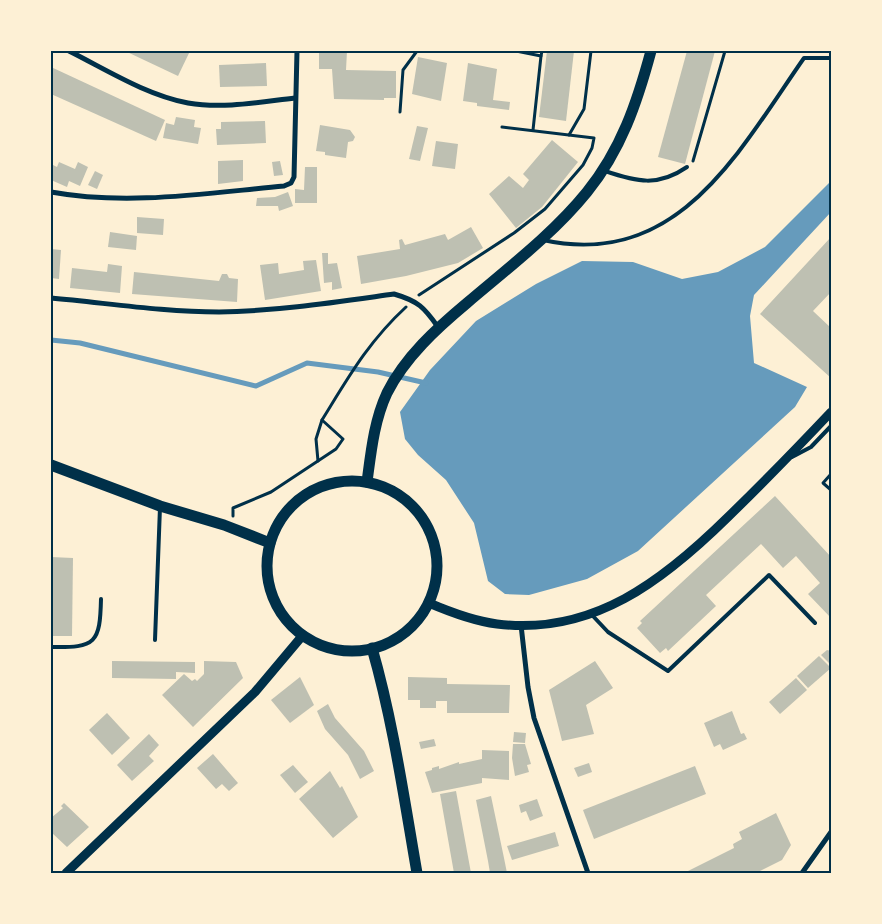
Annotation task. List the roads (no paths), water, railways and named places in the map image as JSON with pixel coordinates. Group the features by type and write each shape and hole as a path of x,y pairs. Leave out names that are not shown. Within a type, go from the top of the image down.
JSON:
{"main road":[{"path":"367,482 376,427 387,393 405,364 438,327 541,239 569,212 603,170 624,133 651,51"},
{"path":"51,465 160,506 235,529 270,543"},
{"path":"336,482 367,482 382,486 409,502 428,527 434,542 437,573 428,603 410,628 398,638 372,648 348,651 324,646 303,635 282,614 270,587 268,557 270,543 284,515 307,494 336,482"},
{"path":"372,648 395,751 417,873"}],"street":[{"path":"69,51 161,96 190,103 224,105 295,98"},
{"path":"51,192 87,199 170,197 284,186 291,183 294,177 297,51"},
{"path":"51,298 218,312 278,309 394,294 413,299 426,310 438,327"},
{"path":"428,603 456,614 496,624 521,625 546,624 591,614 622,601 653,583 688,556 785,461 831,412"},
{"path":"521,625 528,687 534,718 588,873"},
{"path":"66,873 254,692 303,635"},
{"path":"802,873 831,832"}],"lane":[{"path":"541,239 586,246 634,238 656,229 684,210 730,165 804,58 831,58"},
{"path":"603,170 629,180 652,182 674,176 688,167"},
{"path":"785,461 811,447 831,426"},
{"path":"155,640 160,506"},
{"path":"591,614 608,632 668,670 769,575 815,623"},
{"path":"51,647 82,646 92,640 100,630 101,600"}],"water":[{"path":"831,181 831,212 754,295 750,316 754,363 807,387 795,407 638,551 587,579 529,595 505,594 488,581 474,523 446,480 418,455 405,439 400,412 430,370 476,321 536,284 582,261 633,262 682,279 718,272 765,247"}],"waterway":[{"path":"51,340 80,343 256,386 307,363 378,372 426,383"}]}
